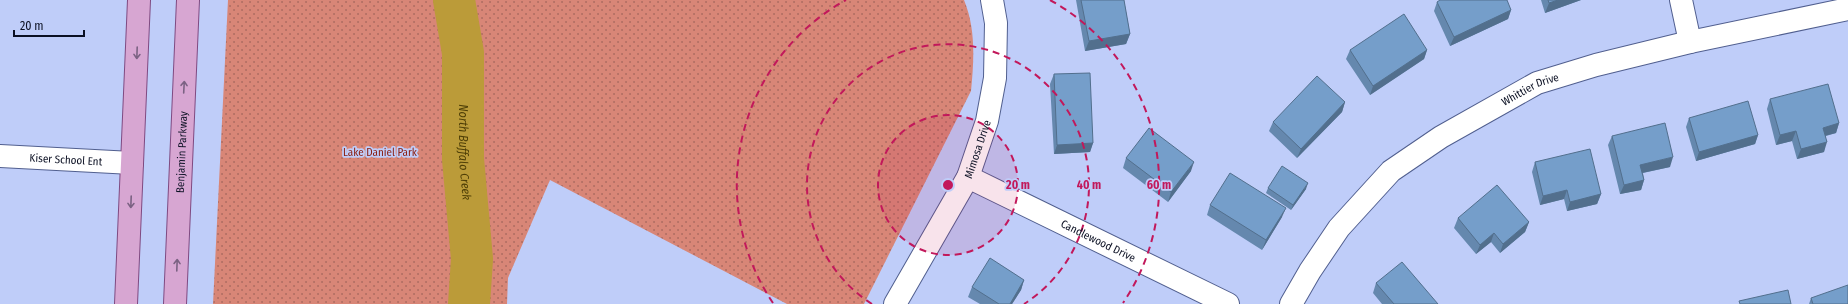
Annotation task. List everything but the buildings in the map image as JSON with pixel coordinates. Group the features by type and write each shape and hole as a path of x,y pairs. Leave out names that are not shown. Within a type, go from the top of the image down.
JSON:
{"main road":[{"path":"126,304 139,0"},
{"name":"Benjamin Parkway","path":"175,304 188,0"}],"street":[{"name":"Mimosa Drive","path":"895,304 968,177 987,121 995,78 996,24 992,0"},
{"path":"1681,0 1690,42"},
{"name":"Whittier Drive","path":"1291,304 1310,270 1339,228 1391,171 1441,137 1537,83 1596,65 1690,42 1848,9"},
{"name":"Kiser School Ent","path":"0,156 132,163"},
{"name":"Candlewood Drive","path":"968,177 1228,304"}],"green space":[{"name":"Lake Daniel Park","path":"228,0 964,0 971,22 973,45 971,91 864,304 787,304 550,180 508,278 507,304 213,304"}],"waterway":[{"name":"North Buffalo Creek","path":"454,0 463,53 463,159 472,259 469,304"}]}
